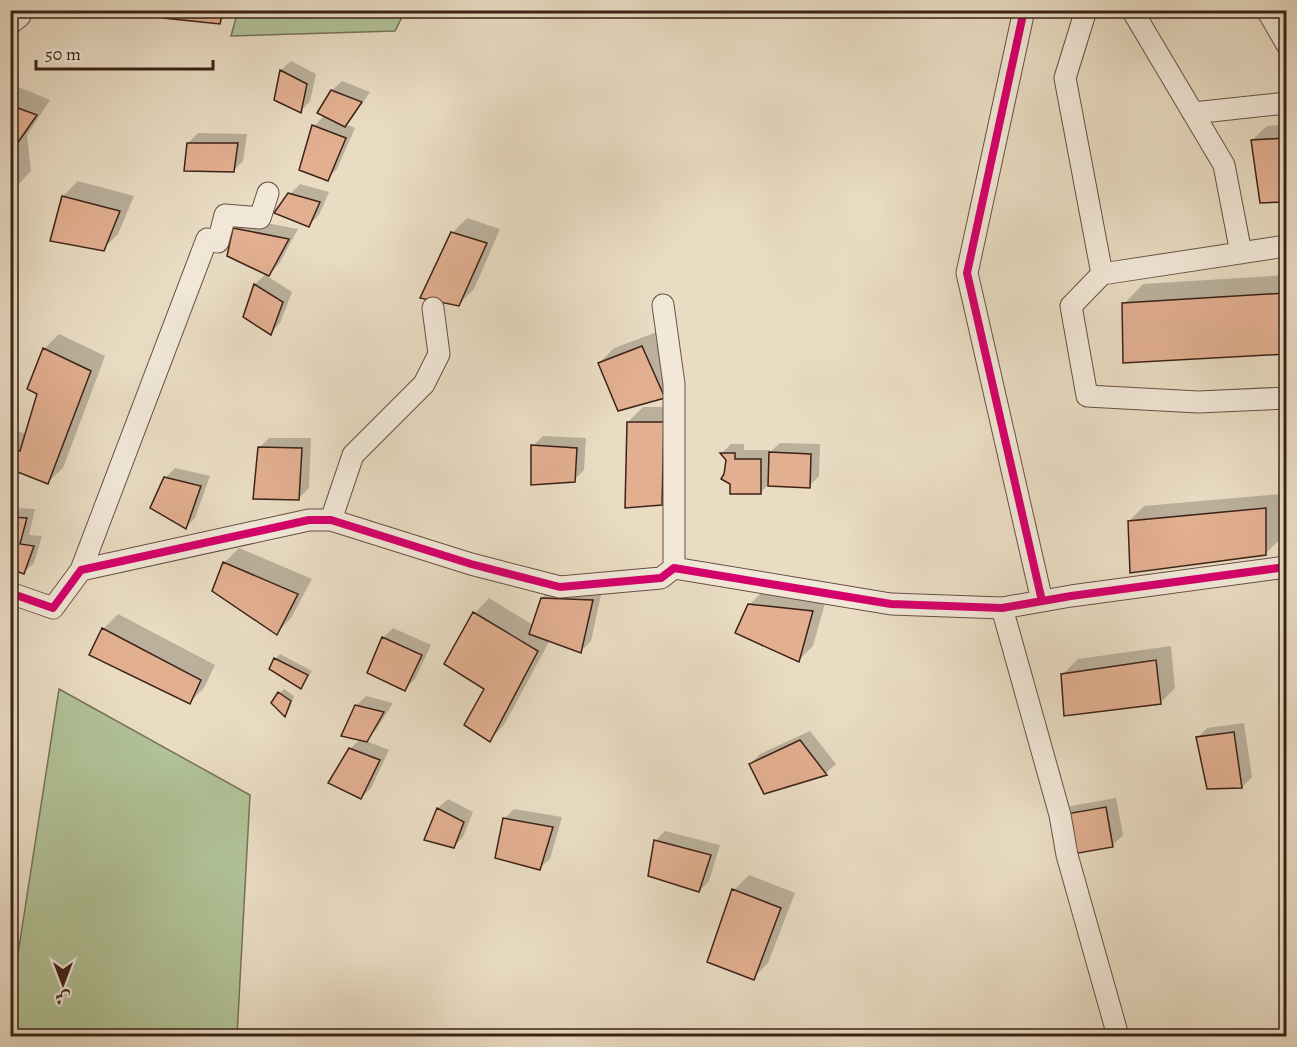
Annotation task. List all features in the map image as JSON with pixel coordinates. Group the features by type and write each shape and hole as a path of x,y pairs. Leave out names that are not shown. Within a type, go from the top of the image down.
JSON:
{"street":[{"path":"10,24 20,16 21,10"},
{"path":"1024,10 967,273 1042,601"},
{"path":"1086,10 1065,78 1102,274"},
{"path":"1132,10 1224,165 1240,253"},
{"path":"1267,10 1287,43"},
{"path":"1193,113 1287,103"},
{"path":"10,593 53,608 81,570 207,239 219,242 225,215 260,218 268,193"},
{"path":"1287,246 1102,274 1071,306 1087,396 1198,402 1287,398"},
{"path":"663,306 674,384 674,568"},
{"path":"331,520 353,455 424,384 439,354 433,308"},
{"path":"81,570 309,520 331,520 471,564 560,587 662,578 674,568 891,604 1002,608 1287,567"},
{"path":"1002,608 1060,816 1067,855 1118,1036"}],"green space":[{"path":"238,10 405,11 395,31 231,36"},
{"path":"59,689 250,795 237,1036 11,1036 11,999"}],"building":[{"path":"163,10 223,10 220,24 163,18"},
{"path":"280,70 307,84 301,113 274,100"},
{"path":"331,90 362,102 345,127 317,113"},
{"path":"10,105 37,115 12,151 17,188 10,185"},
{"path":"312,125 346,138 328,181 299,170"},
{"path":"1286,138 1286,202 1260,203 1251,140"},
{"path":"187,143 238,143 234,172 184,171"},
{"path":"288,193 320,202 309,227 274,213"},
{"path":"62,196 120,211 104,251 50,241"},
{"path":"233,228 289,239 269,276 227,256"},
{"path":"451,232 487,243 459,306 420,298"},
{"path":"254,284 283,302 271,335 243,317"},
{"path":"1286,293 1286,354 1123,363 1122,303"},
{"path":"642,346 665,398 618,411 598,363"},
{"path":"43,348 91,371 48,484 10,469 10,448 20,451 37,394 27,389"},
{"path":"627,422 664,422 662,505 625,508"},
{"path":"531,445 577,448 575,482 531,485"},
{"path":"258,447 302,448 299,500 253,499"},
{"path":"769,452 811,454 810,488 768,486"},
{"path":"720,453 735,453 735,459 761,459 761,494 730,494 730,484 721,479 726,460"},
{"path":"164,477 201,486 186,529 150,508"},
{"path":"1266,508 1266,555 1130,573 1128,521"},
{"path":"10,517 27,518 20,544 34,546 24,574 10,569"},
{"path":"223,562 298,594 277,635 212,591"},
{"path":"541,598 593,600 581,653 529,634"},
{"path":"748,604 813,611 799,662 735,633"},
{"path":"473,612 538,651 490,742 464,725 484,689 444,664"},
{"path":"102,628 201,680 190,704 89,655"},
{"path":"382,637 422,655 405,691 367,673"},
{"path":"274,658 308,675 301,689 269,669"},
{"path":"1156,660 1161,704 1064,716 1061,674"},
{"path":"278,692 291,701 285,717 271,703"},
{"path":"355,705 384,712 367,742 341,736"},
{"path":"1234,732 1242,788 1207,789 1196,737"},
{"path":"800,740 827,775 764,794 749,764"},
{"path":"349,748 380,760 361,799 328,783"},
{"path":"1106,807 1113,847 1067,855 1060,815"},
{"path":"437,808 464,822 454,848 424,840"},
{"path":"503,818 553,827 540,870 495,858"},
{"path":"654,840 711,855 699,892 648,876"},
{"path":"732,889 781,908 754,980 707,962"}],"cycle path":[{"path":"1024,10 967,273 1042,601"},
{"path":"10,593 53,608 81,570 309,520 331,520 471,564 560,587 661,578 674,568 891,604 1002,608 1071,596 1286,567"}]}
